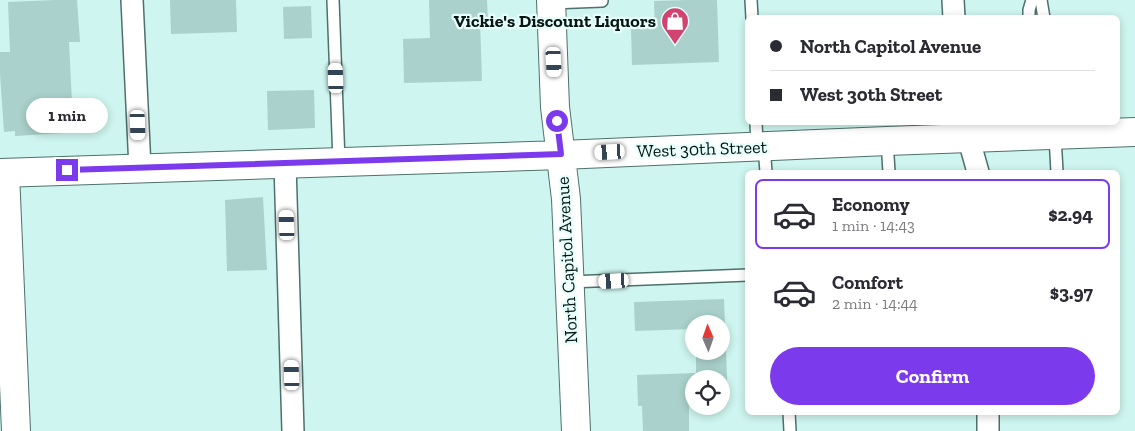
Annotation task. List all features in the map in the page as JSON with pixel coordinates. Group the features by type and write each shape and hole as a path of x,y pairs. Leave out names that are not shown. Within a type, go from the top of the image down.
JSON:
{"main road":[{"name":"North Capitol Avenue","path":"551,1 556,107 566,199 568,282 576,431"},
{"name":"West 30th Street","path":"3,173 761,147 887,141 966,130 1036,129 1135,132"},
{"path":"3,173 16,431"}],"street":[{"path":"132,0 140,168"},
{"path":"953,0 954,15"},
{"path":"966,130 977,170"},
{"path":"285,164 293,431"},
{"path":"988,415 988,431"}],"lane":[{"path":"333,0 339,162"},
{"path":"751,0 752,15"},
{"path":"1029,15 1032,0"},
{"path":"1042,0 1044,15"},
{"path":"551,1 602,1"},
{"path":"1036,129 1056,170"},
{"path":"887,141 889,170"},
{"path":"568,282 745,275"},
{"path":"789,415 790,431"}],"building":[{"path":"77,0 80,42 69,42 72,103 80,103 81,132 15,136 15,131 4,132 0,74 0,52 10,52 8,2"},
{"path":"170,0 236,0 237,32 171,34"},
{"path":"429,0 487,0 488,20 480,20 482,81 404,83 403,39 430,38"},
{"name":"Vickie's Discount Liquors","path":"717,0 719,62 632,65 631,28 655,28 654,1"},
{"path":"311,6 312,38 284,39 283,7"},
{"path":"314,90 315,128 268,130 267,91"},
{"path":"263,197 267,270 227,271 225,200"},
{"path":"724,299 725,315 685,315 685,329 635,331 634,302"},
{"path":"696,360 726,360 727,370 696,370"},
{"path":"685,373 685,415 689,415 689,431 643,431 642,406 638,406 637,375"}],"place":[{"name":"Vickie's Discount Liquors","path":"675,45"}],"route":[{"path":"67,170 561,154 557,121"}]}
